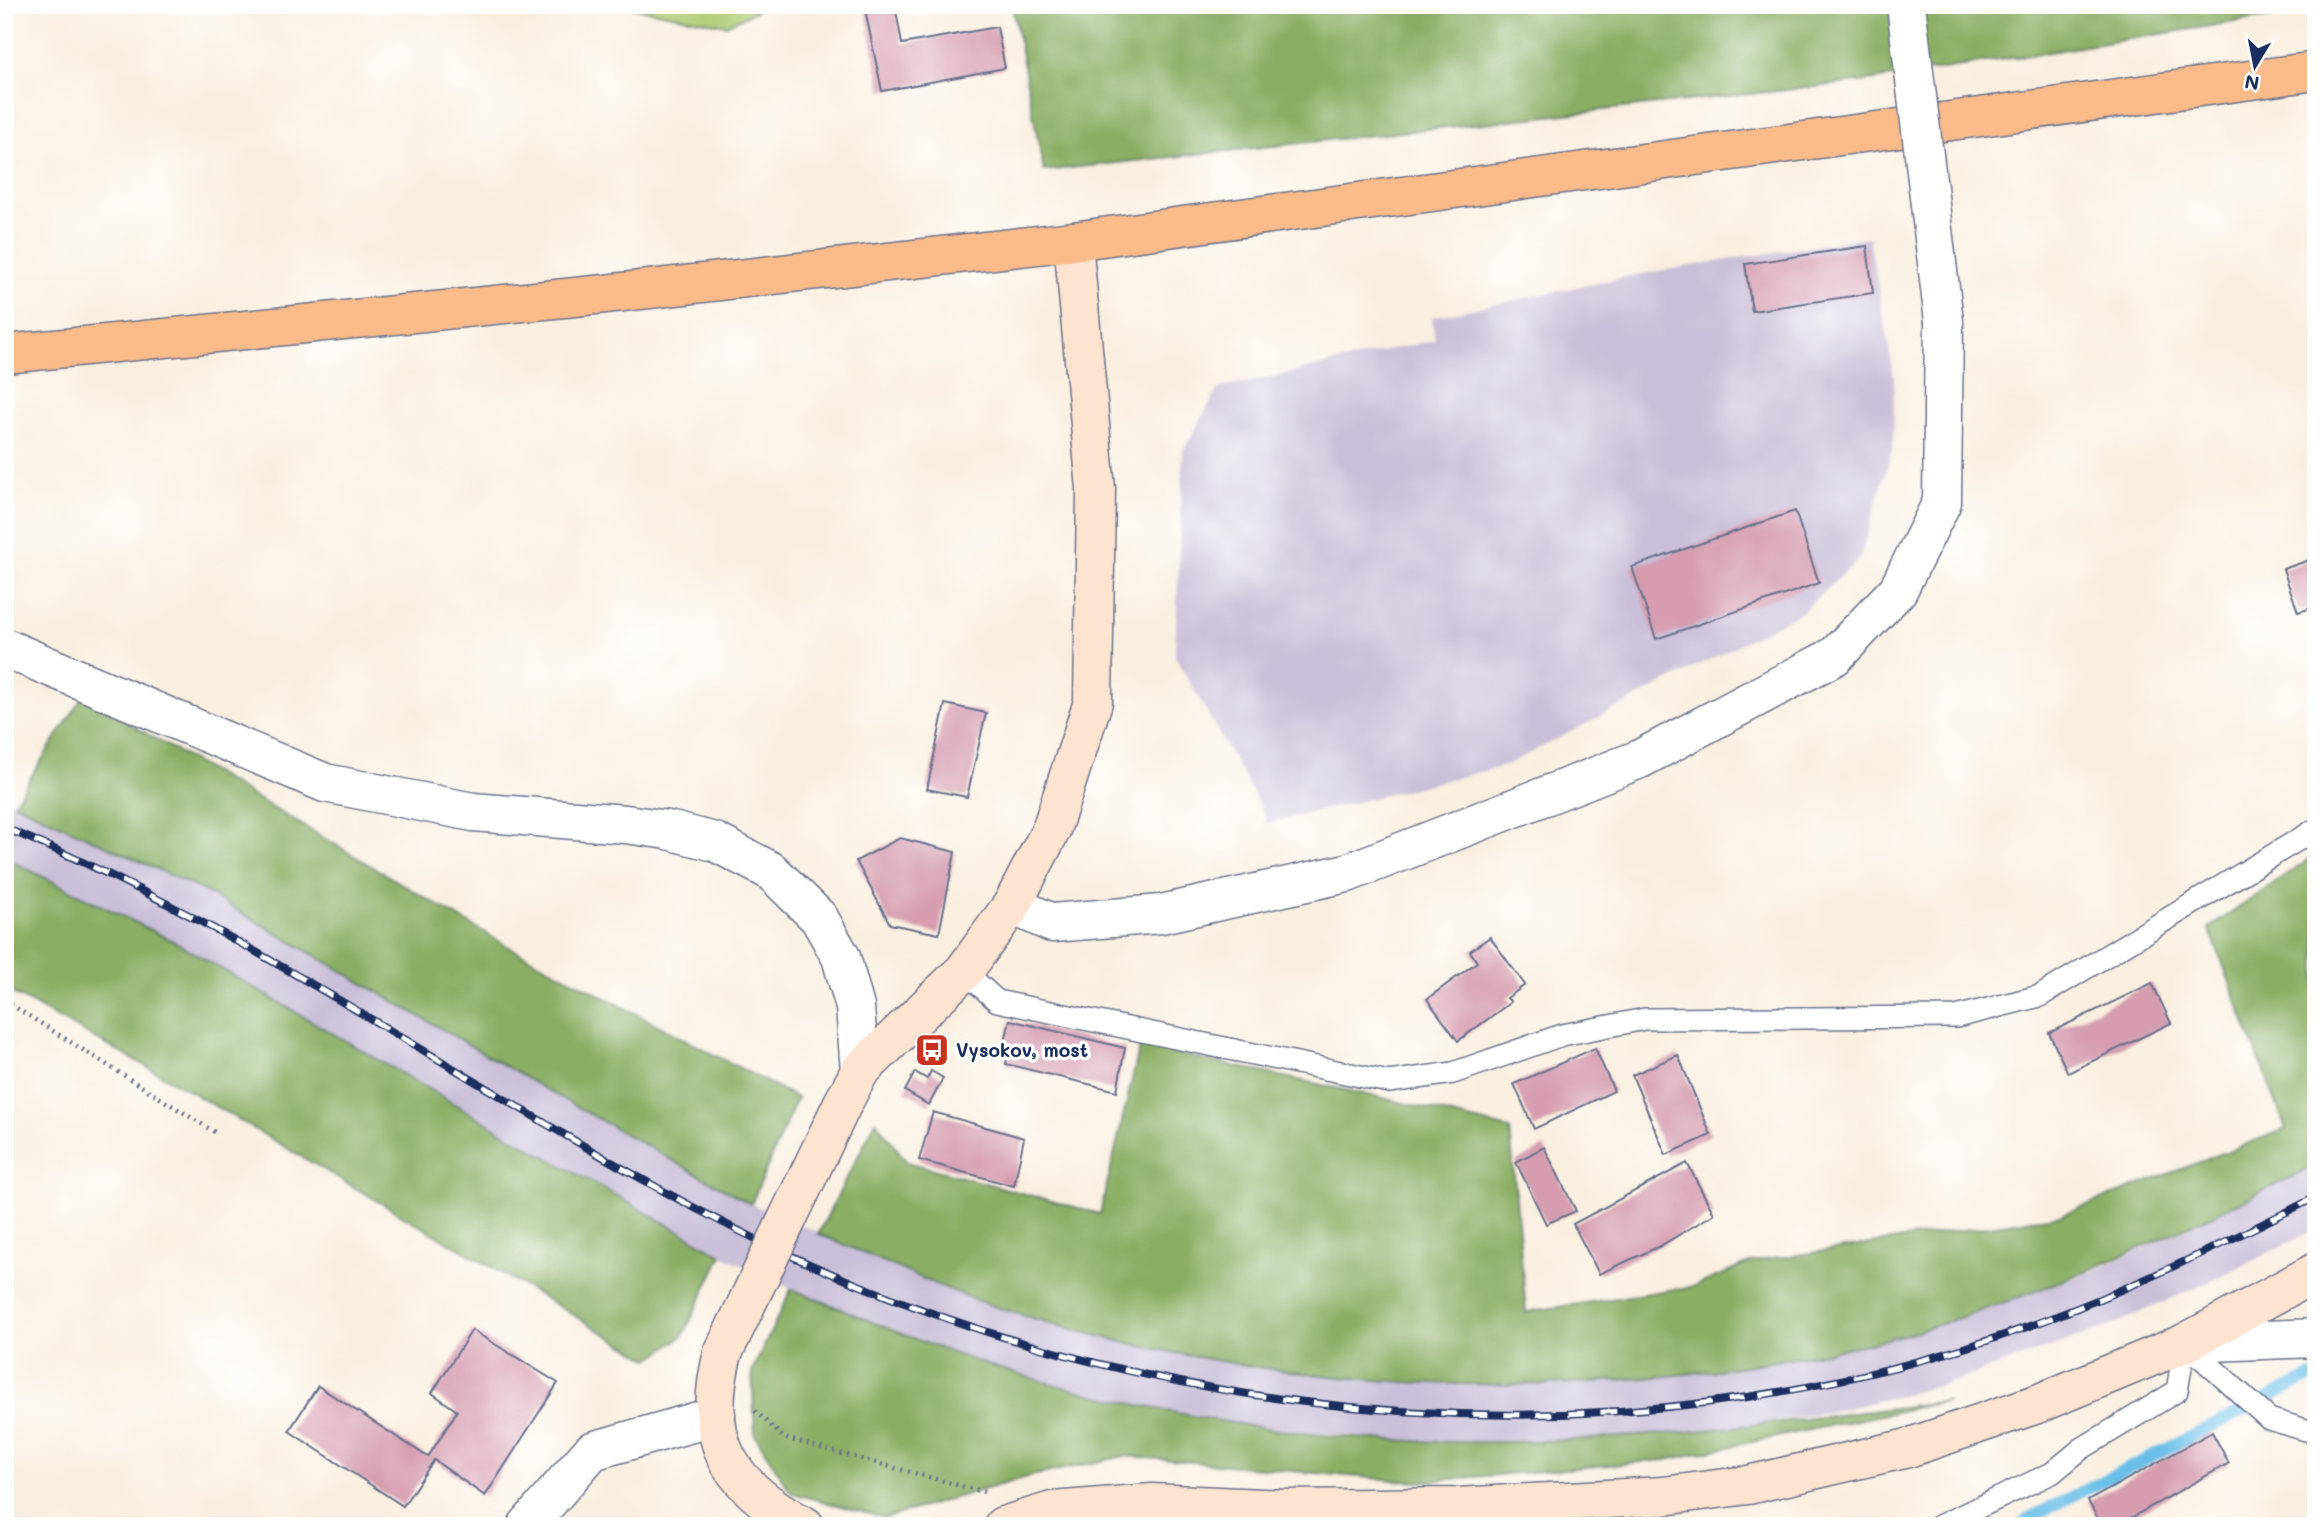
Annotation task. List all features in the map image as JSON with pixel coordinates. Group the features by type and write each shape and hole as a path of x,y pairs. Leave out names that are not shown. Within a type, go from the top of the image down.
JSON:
{"main road":[{"path":"5,354 566,298 1073,241 2316,71"}],"street":[{"path":"1012,905 1052,923 1161,914 1347,873 1640,759 1835,656 1898,590 1942,502 1944,321 1906,5"},
{"path":"805,1526 771,1508 747,1487 729,1463 719,1439 716,1416 719,1365 852,1087 964,971 1012,905 1051,830 1093,702 1096,489 1073,241"},
{"path":"5,648 325,783 473,812 626,824 668,830 715,842 771,871 820,918 841,957 855,1007 852,1087"},
{"path":"1003,1526 1052,1511 1152,1503 1288,1509 1457,1507 1663,1496 1748,1485 1908,1448 1972,1428 2185,1343 2316,1272"},
{"path":"2185,1343 2316,1338"},
{"path":"527,1526 592,1451 716,1416"}],"lane":[{"path":"964,971 997,1001 1389,1082 1453,1073 1562,1035 1645,1019 1956,1017 2040,996 2316,829"},
{"path":"2185,1343 2270,1419 2316,1433"},
{"path":"1939,1526 2052,1473 2081,1449 2177,1391 2185,1343"}],"path":[{"path":"5,1000 216,1133"},
{"path":"719,1365 784,1438 985,1493"}],"shaded area":[{"path":"1869,237 1894,376 1893,447 1860,558 1803,611 1505,766 1265,824 1266,816 1175,656 1183,451 1218,389 1435,340 1432,317 1640,274"},
{"path":"5,799 204,891 550,1092 751,1204 996,1307 1112,1339 1254,1368 1420,1384 1607,1382 1930,1328 2091,1272 2197,1224 2316,1165 2316,1229 2222,1276 2113,1325 1947,1384 1849,1408 1715,1431 1610,1440 1417,1442 1246,1426 1098,1396 978,1362 791,1289 722,1255 520,1142 175,942 5,858"}],"green space":[{"path":"619,5 761,5 756,11 726,25"},
{"path":"1012,5 2316,5 2316,9 1868,81 1044,171"},
{"path":"83,696 509,947 797,1098 751,1204 550,1092 204,891 14,803"},
{"path":"2316,855 2316,1165 2222,1211 2080,1273 1983,1310 1896,1337 1839,1350 1683,1374 1585,1382 1486,1385 1387,1381 1289,1371 1191,1356 1094,1335 976,1300 818,1234 876,1121 907,1162 1100,1214 1140,1046 1383,1098 1510,1129 1526,1312 1695,1286 1752,1262 2061,1215 2286,1129 2209,928"},
{"path":"5,858 175,942 520,1142 722,1255 683,1336 649,1359 158,1073 5,989"},
{"path":"791,1289 932,1346 1044,1382 1178,1413 1333,1436 1421,1442 1597,1438 1772,1423 1948,1401 1666,1460 1416,1482 1125,1456 1031,1476 885,1518 791,1493 755,1435 752,1372"}],"building":[{"path":"864,5 895,5 902,44 997,27 1005,68 882,91"},
{"path":"1867,246 1873,293 1752,311 1745,264"},
{"path":"1795,511 1819,583 1656,639 1632,567"},
{"path":"2316,558 2316,607 2298,612 2283,569"},
{"path":"945,704 986,713 967,797 927,789"},
{"path":"900,838 955,852 939,934 890,924 856,861"},
{"path":"1490,937 1525,985 1507,998 1511,1002 1458,1041 1427,999 1477,962 1470,951"},
{"path":"2152,983 2171,1023 2068,1073 2049,1033"},
{"path":"1010,1020 1125,1048 1117,1091 1006,1064 1008,1051 1003,1050"},
{"path":"1595,1048 1614,1091 1534,1129 1514,1084"},
{"path":"1678,1055 1711,1135 1666,1155 1632,1075"},
{"path":"931,1071 943,1078 929,1105 905,1091 915,1072 927,1079"},
{"path":"933,1112 1024,1138 1014,1186 919,1160"},
{"path":"1544,1147 1576,1211 1546,1224 1516,1162"},
{"path":"1687,1163 1714,1214 1660,1246 1599,1274 1573,1224"},
{"path":"472,1330 558,1383 485,1496 434,1460 403,1506 289,1431 318,1386 428,1457 457,1411 432,1393"},
{"path":"2212,1432 2229,1463 2116,1526 2102,1526 2088,1501"}],"waterway":[{"path":"2022,1526 2027,1519 2316,1374"}],"railway":[{"path":"5,828 95,868 182,912 354,1008 522,1110 693,1207 837,1276 988,1332 1143,1374 1301,1402 1461,1414 1621,1411 1780,1392 1937,1356 2035,1324 2177,1265 2316,1197"}],"place":[{"name":"Vysokov, most","path":"932,1050"}]}
